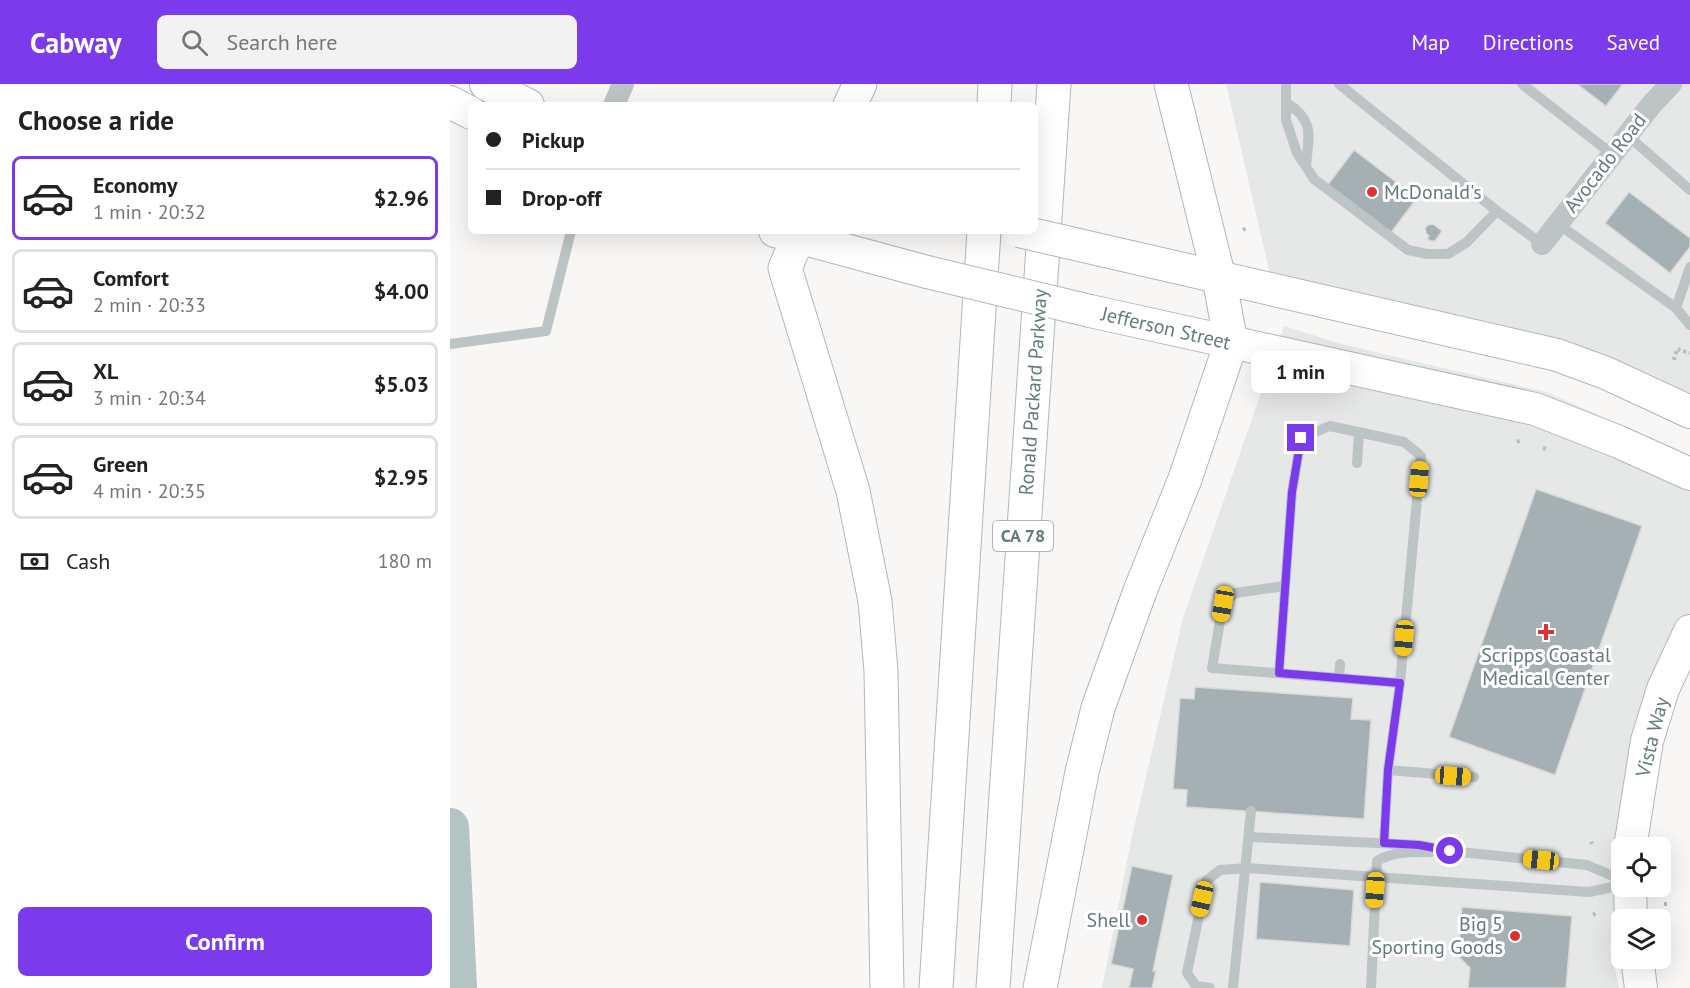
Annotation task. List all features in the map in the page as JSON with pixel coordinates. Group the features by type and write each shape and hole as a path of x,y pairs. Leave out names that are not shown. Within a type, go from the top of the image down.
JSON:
{"highway":[{"path":"851,102 860,84"},
{"path":"994,102 996,84"},
{"name":"Ronald Packard Parkway","path":"993,988 1054,84"},
{"path":"1040,988 1082,771 1098,708 1140,591 1185,479 1231,343 1219,278 1171,84"},
{"path":"791,234 785,268 852,491 875,601 881,671 887,988"},
{"name":"CA 78","path":"936,988 984,234"}],"main road":[{"path":"486,84 522,102"},
{"path":"450,102 468,111"},
{"name":"Jefferson Street","path":"794,234 927,272 1090,311 1535,409 1619,442 1690,474"},
{"path":"1032,234 1557,355 1606,373 1690,412"},
{"name":"Vista Way","path":"1632,837 1647,741 1663,689 1690,631"},
{"path":"1638,969 1641,988"}],"street":[{"path":"615,102 623,84"},
{"name":"Avocado Road","path":"1542,244 1627,135 1671,84"}],"lane":[{"path":"1286,84 1286,120 1297,153 1314,179 1408,250 1427,254 1448,254 1467,242 1497,211"},
{"path":"1339,84 1497,211 1542,244"},
{"path":"1522,84 1612,154"},
{"path":"1287,103 1302,112 1309,128 1306,167"},
{"path":"1627,135 1690,190"},
{"path":"1557,224 1676,308 1690,325"},
{"path":"450,344 546,331 570,234"},
{"path":"1676,308 1690,267"},
{"path":"1279,673 1292,492 1301,438 1330,426 1404,442 1421,456 1400,683 1388,770 1384,843"},
{"path":"1357,463 1359,433"},
{"path":"1285,586 1235,593 1223,604 1212,668 1400,683"},
{"path":"1340,664 1340,678"},
{"path":"1388,770 1474,777"},
{"path":"1233,988 1251,811"},
{"path":"1249,837 1419,845 1450,851 1587,865 1611,875"},
{"path":"1371,988 1377,861 1386,856 1405,852 1450,851"},
{"path":"1210,988 1196,986 1187,973 1206,881 1220,870 1247,868 1589,892 1611,887"}],"path":[{"path":"1674,360 1677,349 1690,353"}],"shaded area":[{"path":"1226,84 1690,84 1690,402 1271,279"},
{"path":"1284,326 1341,344 1546,392 1638,432 1690,460 1690,635 1626,837 1611,837 1611,897 1622,897 1619,909 1611,909 1611,969 1615,969 1619,988 1102,988 1131,841 1183,618"}],"building":[{"path":"1577,84 1623,84 1606,106"},
{"name":"McDonald's","path":"1354,150 1417,198 1390,234 1327,186"},
{"path":"1629,192 1690,238 1690,247 1670,273 1605,223"},
{"path":"1433,224 1442,231 1435,241 1431,241 1427,239 1429,236 1425,228"},
{"name":"Scripps Coastal Medical Center","path":"1536,489 1642,526 1555,775 1449,737"},
{"path":"1195,687 1353,698 1351,719 1371,720 1364,819 1186,807 1187,790 1173,789 1180,698 1194,699"},
{"name":"Shell","path":"1132,866 1173,875 1153,971 1156,971 1152,988 1129,988 1133,969 1111,964"},
{"path":"1260,882 1354,890 1350,946 1256,939"},
{"name":"Big 5 Sporting Goods","path":"1462,907 1572,916 1566,988 1468,988 1470,968 1458,956"}],"waterway":[{"path":"450,827 458,988"}],"place":[{"name":"McDonald's","path":"1372,192"},
{"name":"Scripps Coastal Medical Center","path":"1546,632"},
{"name":"Shell","path":"1142,920"},
{"name":"Big 5 Sporting Goods","path":"1515,936"}],"route":[{"path":"1301,438 1292,492 1279,673 1400,683 1388,770 1384,843 1419,845 1450,851"}]}
